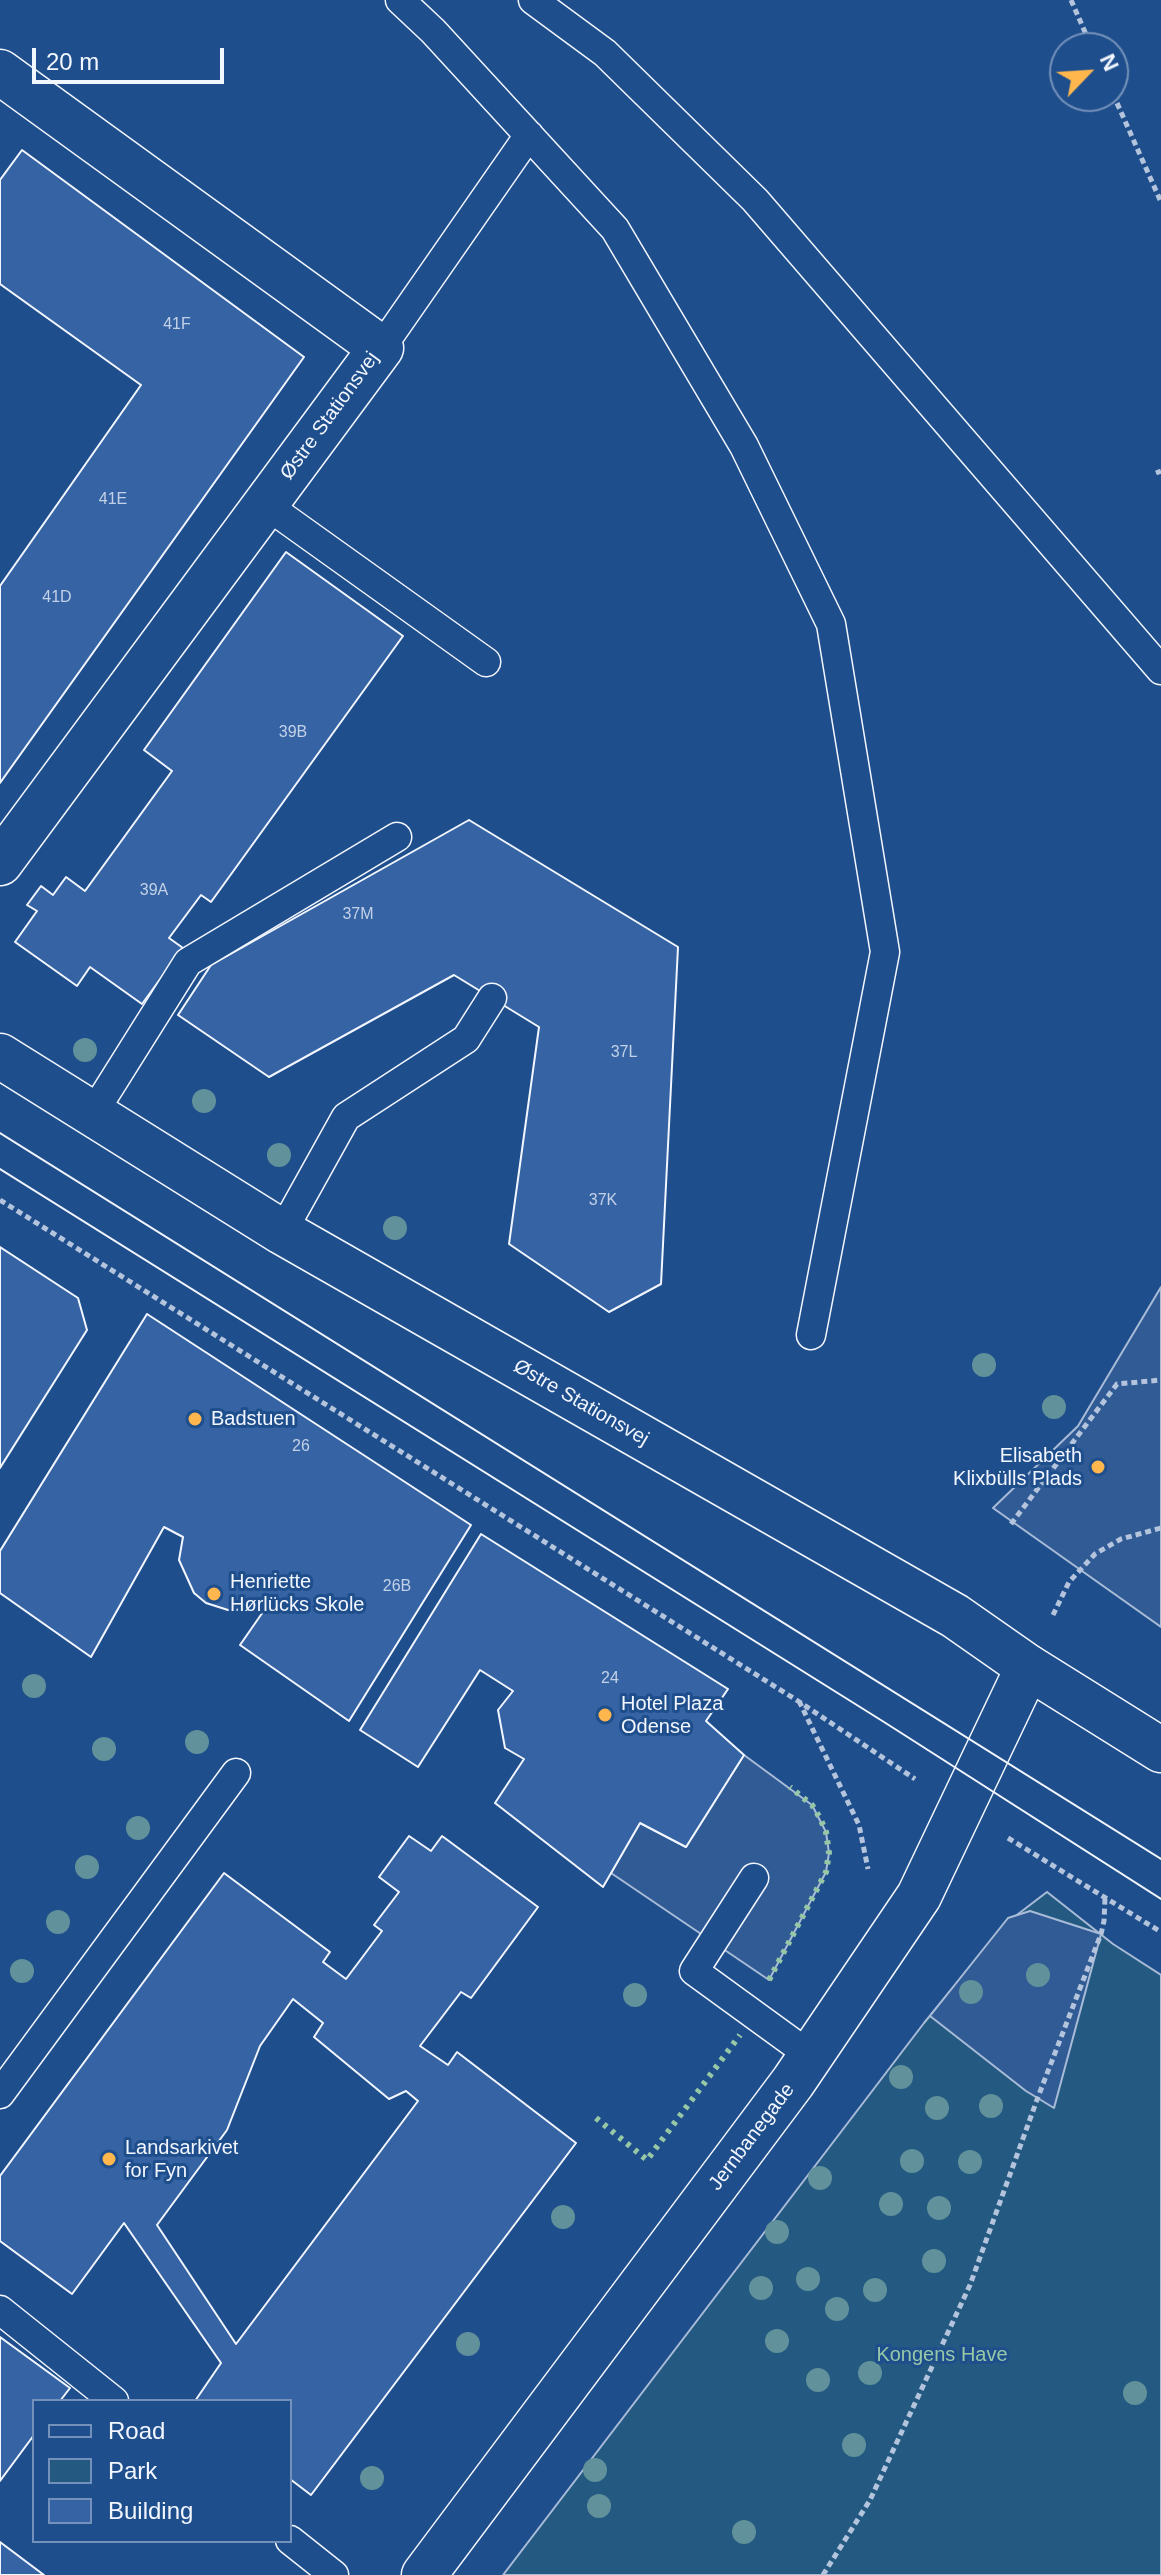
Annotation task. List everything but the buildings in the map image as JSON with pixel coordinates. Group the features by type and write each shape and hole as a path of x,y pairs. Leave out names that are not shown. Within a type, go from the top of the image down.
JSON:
{"street":[{"name":"Østre Stationsvej","path":"0,863 381,348 1,74"},
{"name":"Østre Stationsvej","path":"0,1056 282,1232 955,1616 1028,1667 1161,1750"},
{"name":"Jernbanegade","path":"424,2575 811,2056 919,1896 1028,1667"}],"lane":[{"path":"400,0 433,31 615,229 744,446 831,624 885,952 811,1335"},
{"path":"533,0 605,53 755,200 1161,670"},
{"path":"381,348 529,135"},
{"path":"265,504 486,662"},
{"path":"92,1115 188,962 397,837"},
{"path":"282,1232 346,1117 466,1039 492,998"},
{"path":"0,2094 236,1773"},
{"path":"754,1878 694,1971 811,2056"},
{"path":"0,2310 111,2399"},
{"path":"292,2542 334,2575"}],"path":[{"path":"1071,0 1085,32"},
{"path":"1121,112 1161,202"},
{"path":"0,1200 798,1701 962,1810 1161,1932"},
{"path":"1011,1524 1117,1384 1161,1380"},
{"path":"1028,1667 1069,1582 1085,1564 1113,1542 1161,1528"},
{"path":"798,1701 859,1825 885,1945"},
{"path":"823,2575 870,2500 970,2285 1101,1934 1105,1897"}],"green space":[{"name":"Kongens Have","path":"1047,1892 1113,1944 1161,1975 1161,2575 503,2575 924,2023 1005,1924"}],"shaded area":[{"name":"Elisabeth Klixbülls Plads","path":"1161,1287 1161,1627 993,1508 1078,1426"},
{"path":"744,1755 812,1805 826,1832 829,1853 826,1872 769,1980 611,1873 640,1823 686,1847"},
{"path":"1030,1911 1101,1934 1054,2108 1026,2091 930,2016 1008,1918"}],"tram line":[{"path":"0,1133 1161,1859"},
{"path":"0,1169 1161,1899"}],"hedge":[{"path":"769,1980 826,1872 829,1853 820,1818 812,1805 790,1787"},
{"path":"596,2118 647,2160 740,2035"}],"place":[{"name":"Badstuen","path":"195,1419"},
{"name":"Elisabeth Klixbülls Plads","path":"1098,1467"},
{"name":"Henriette Hørlücks Skole","path":"214,1594"},
{"name":"Hotel Plaza Odense","path":"605,1715"},
{"name":"Landsarkivet for Fyn","path":"109,2159"}]}
